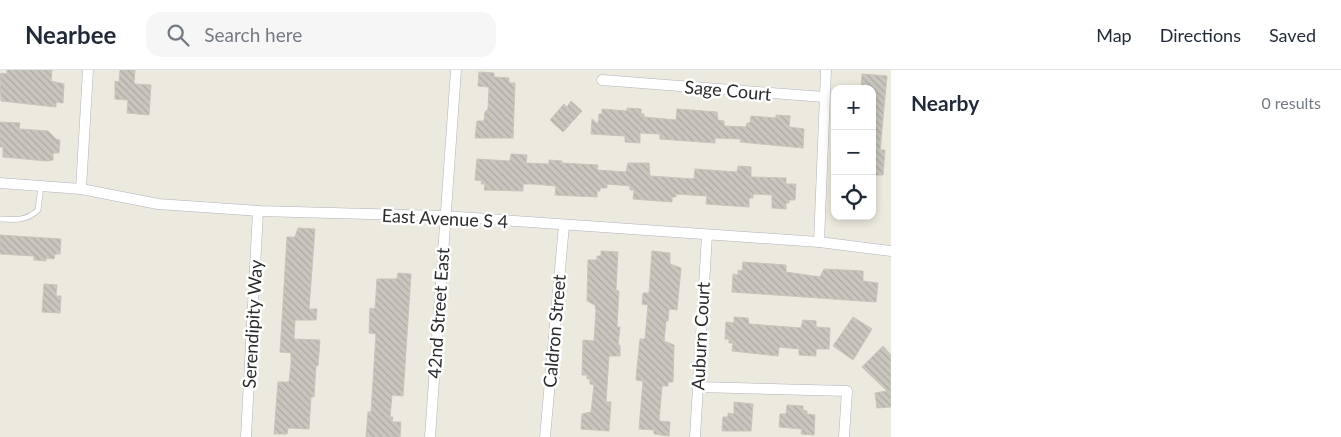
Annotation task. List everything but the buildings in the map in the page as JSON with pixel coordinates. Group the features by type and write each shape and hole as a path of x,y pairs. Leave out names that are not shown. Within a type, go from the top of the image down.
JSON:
{"street":[{"path":"81,189 88,70"},
{"name":"42nd Street East","path":"430,437 444,216 456,70"},
{"path":"818,242 826,70"},
{"name":"Sage Court","path":"602,80 824,97"},
{"name":"East Avenue S 4","path":"0,183 81,189 158,204 258,211 444,216 818,242 891,251"},
{"name":"Serendipity Way","path":"246,437 258,211"},
{"name":"Caldron Street","path":"545,437 564,225"},
{"name":"Auburn Court","path":"695,437 707,235"},
{"path":"697,387 847,391 844,437"}],"lane":[{"path":"0,219 17,220 30,218 38,210 42,186"}]}
